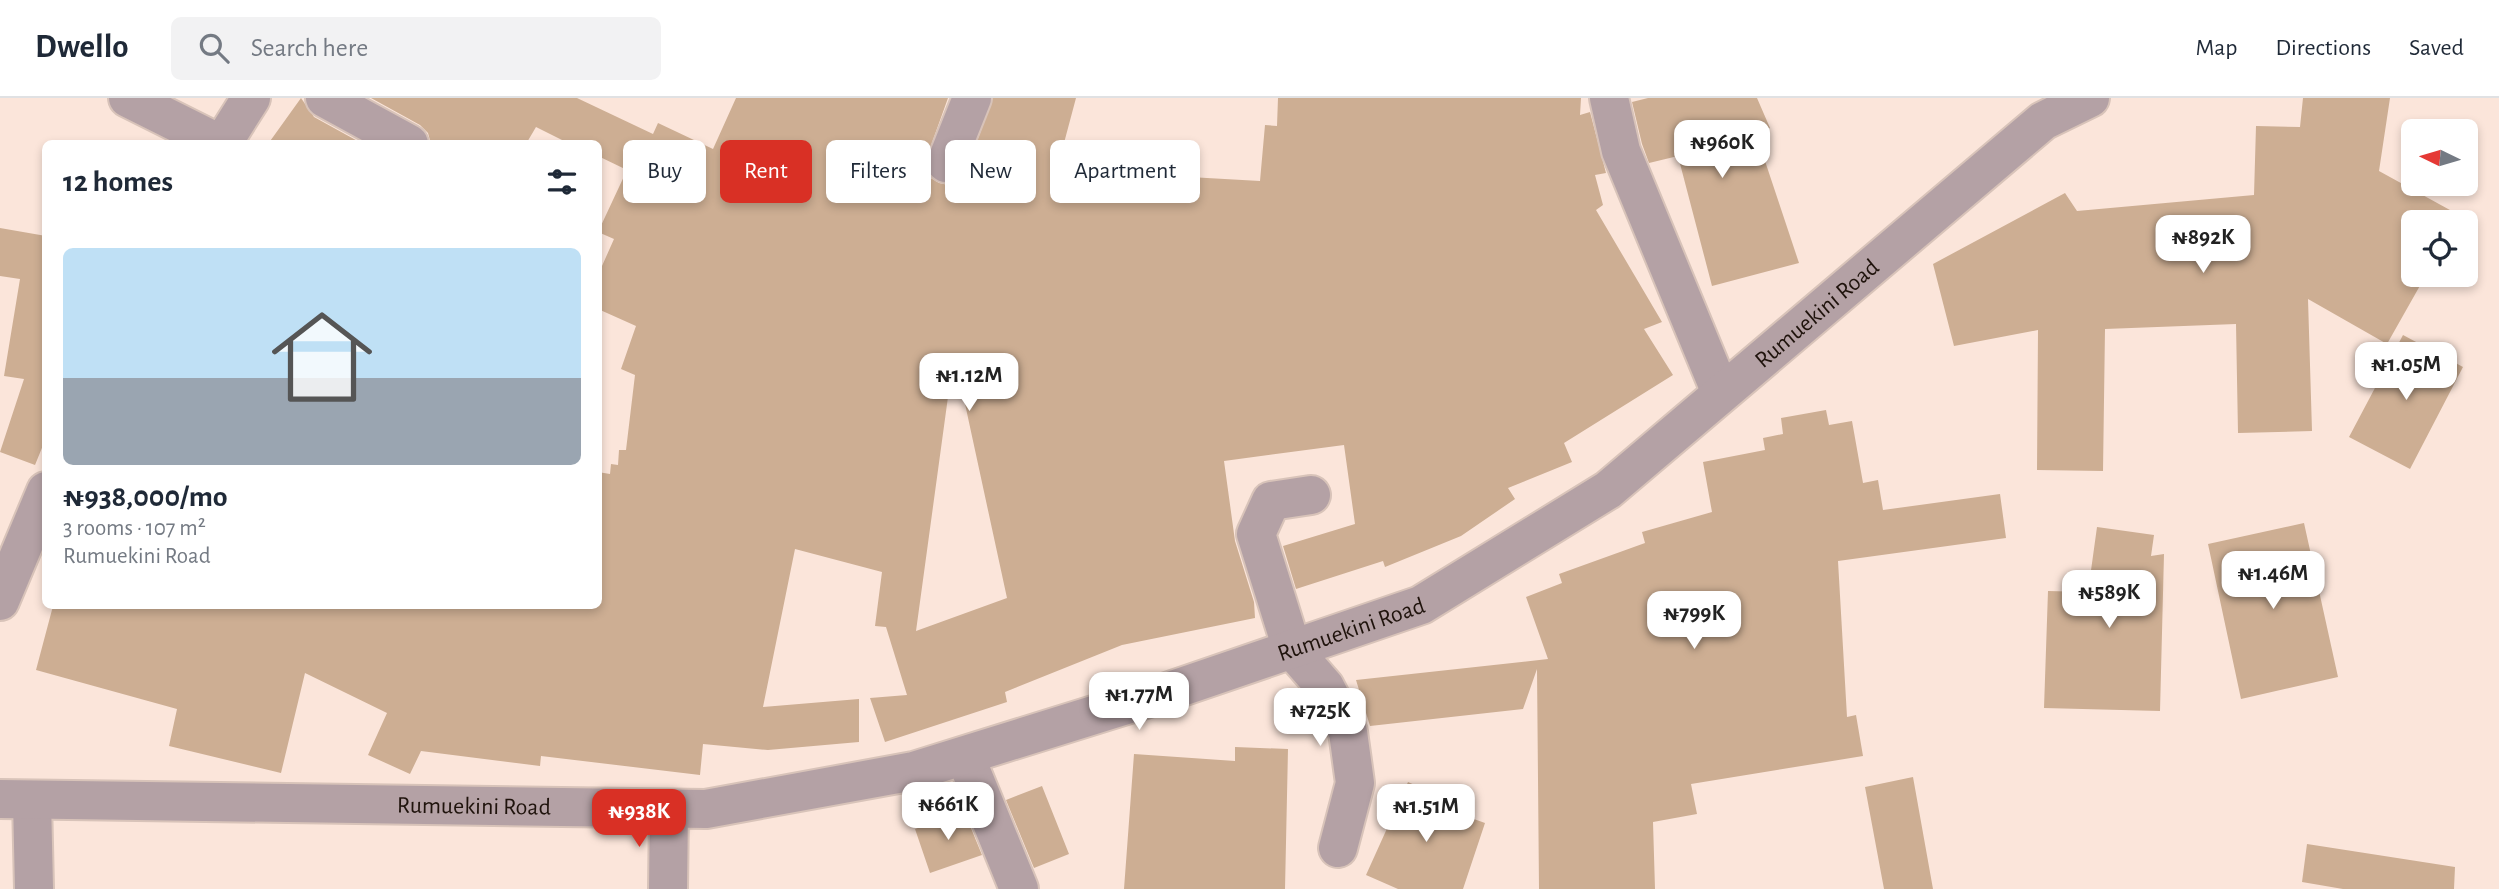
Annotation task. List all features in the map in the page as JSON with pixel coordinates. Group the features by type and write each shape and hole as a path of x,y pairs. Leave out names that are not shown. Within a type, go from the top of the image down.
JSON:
{"street":[{"path":"128,98 213,140"},
{"path":"224,140 251,98"},
{"path":"325,98 403,140"},
{"path":"955,140 972,98"},
{"path":"1609,98 1621,151 1721,393"},
{"name":"Rumuekini Road","path":"16,799 706,809 914,771 1292,649 1421,605 1608,490 2043,121 2090,98"},
{"path":"1311,495 1271,501 1256,534 1292,649 1325,687 1348,732 1355,783 1338,848"},
{"path":"0,601 42,501"},
{"path":"965,756 1019,889"},
{"path":"16,799 34,889"},
{"path":"668,889 669,809"}],"building":[{"path":"301,98 314,117 356,140 271,140"},
{"path":"371,98 577,98 653,134 658,123 694,140 623,140 623,168 602,158 602,140 562,140 536,127 528,140 430,140 428,133 420,125"},
{"path":"736,98 948,98 931,145 931,140 826,140 826,203 931,203 931,178 945,184 945,203 1036,203 1036,140 977,140 993,98 1076,98 1065,140 1050,140 1050,203 1200,203 1200,178 1260,181 1265,125 1277,126 1278,98 1581,98 1580,115 1590,112 1606,173 1595,175 1603,205 1596,210 1662,322 1644,329 1673,375 1564,443 1572,462 1508,488 1515,499 1461,536 1385,567 1383,561 1296,589 1283,546 1355,524 1344,445 1224,461 1235,541 1254,602 1255,618 1122,645 1005,692 1007,702 885,742 870,698 907,695 886,627 875,626 882,572 795,549 763,707 859,699 859,742 768,750 703,744 700,775 541,756 540,766 421,751 410,774 368,755 387,713 305,673 281,773 169,746 177,709 36,670 52,609 602,609 602,473 610,474 611,464 618,465 619,450 626,450 635,375 621,369 636,326 602,311 602,266 614,239 602,234 602,223 623,179 623,203 706,203 706,146 713,149","holes":["954,353 1007,598 916,631"]},
{"path":"1648,98 1757,98 1770,128 1756,134 1799,263 1712,286 1678,156 1649,163 1642,144 1632,102"},
{"path":"2303,98 2390,98 2379,171 2401,183 2401,196 2424,196 2450,210 2401,210 2401,287 2419,287 2387,344 2308,299 2312,431 2238,433 2236,324 2105,329 2103,471 2037,470 2038,330 1954,346 1933,264 2065,193 2077,211 2254,195 2256,126 2300,127"},
{"path":"0,228 42,235 42,448 35,465 0,452 24,379 4,376 20,279 0,276"},
{"path":"2403,335 2463,367 2410,469 2349,437"},
{"path":"1826,410 1829,425 1852,421 1863,483 1878,480 1883,510 2000,494 2006,538 1838,561 1847,717 1856,715 1863,756 1691,784 1697,814 1653,822 1655,889 1539,889 1537,669 1523,709 1370,726 1356,680 1548,659 1526,597 1562,583 1559,574 1645,543 1642,532 1712,512 1703,462 1765,450 1763,438 1783,434 1781,418"},
{"path":"2304,523 2338,677 2241,699 2208,544"},
{"path":"2097,527 2154,535 2151,556 2164,554 2160,711 2044,708 2048,591 2088,592"},
{"path":"1235,747 1288,749 1285,889 1124,889 1134,754 1235,761"},
{"path":"1913,777 1933,889 1884,889 1865,787"},
{"path":"1408,782 1450,801 1446,809 1485,823 1463,889 1398,889 1366,875"},
{"path":"1042,786 1069,854 1034,868 1006,800"},
{"path":"964,811 982,855 930,873 915,829"},
{"path":"2307,844 2455,867 2454,889 2343,889 2302,882"}]}
